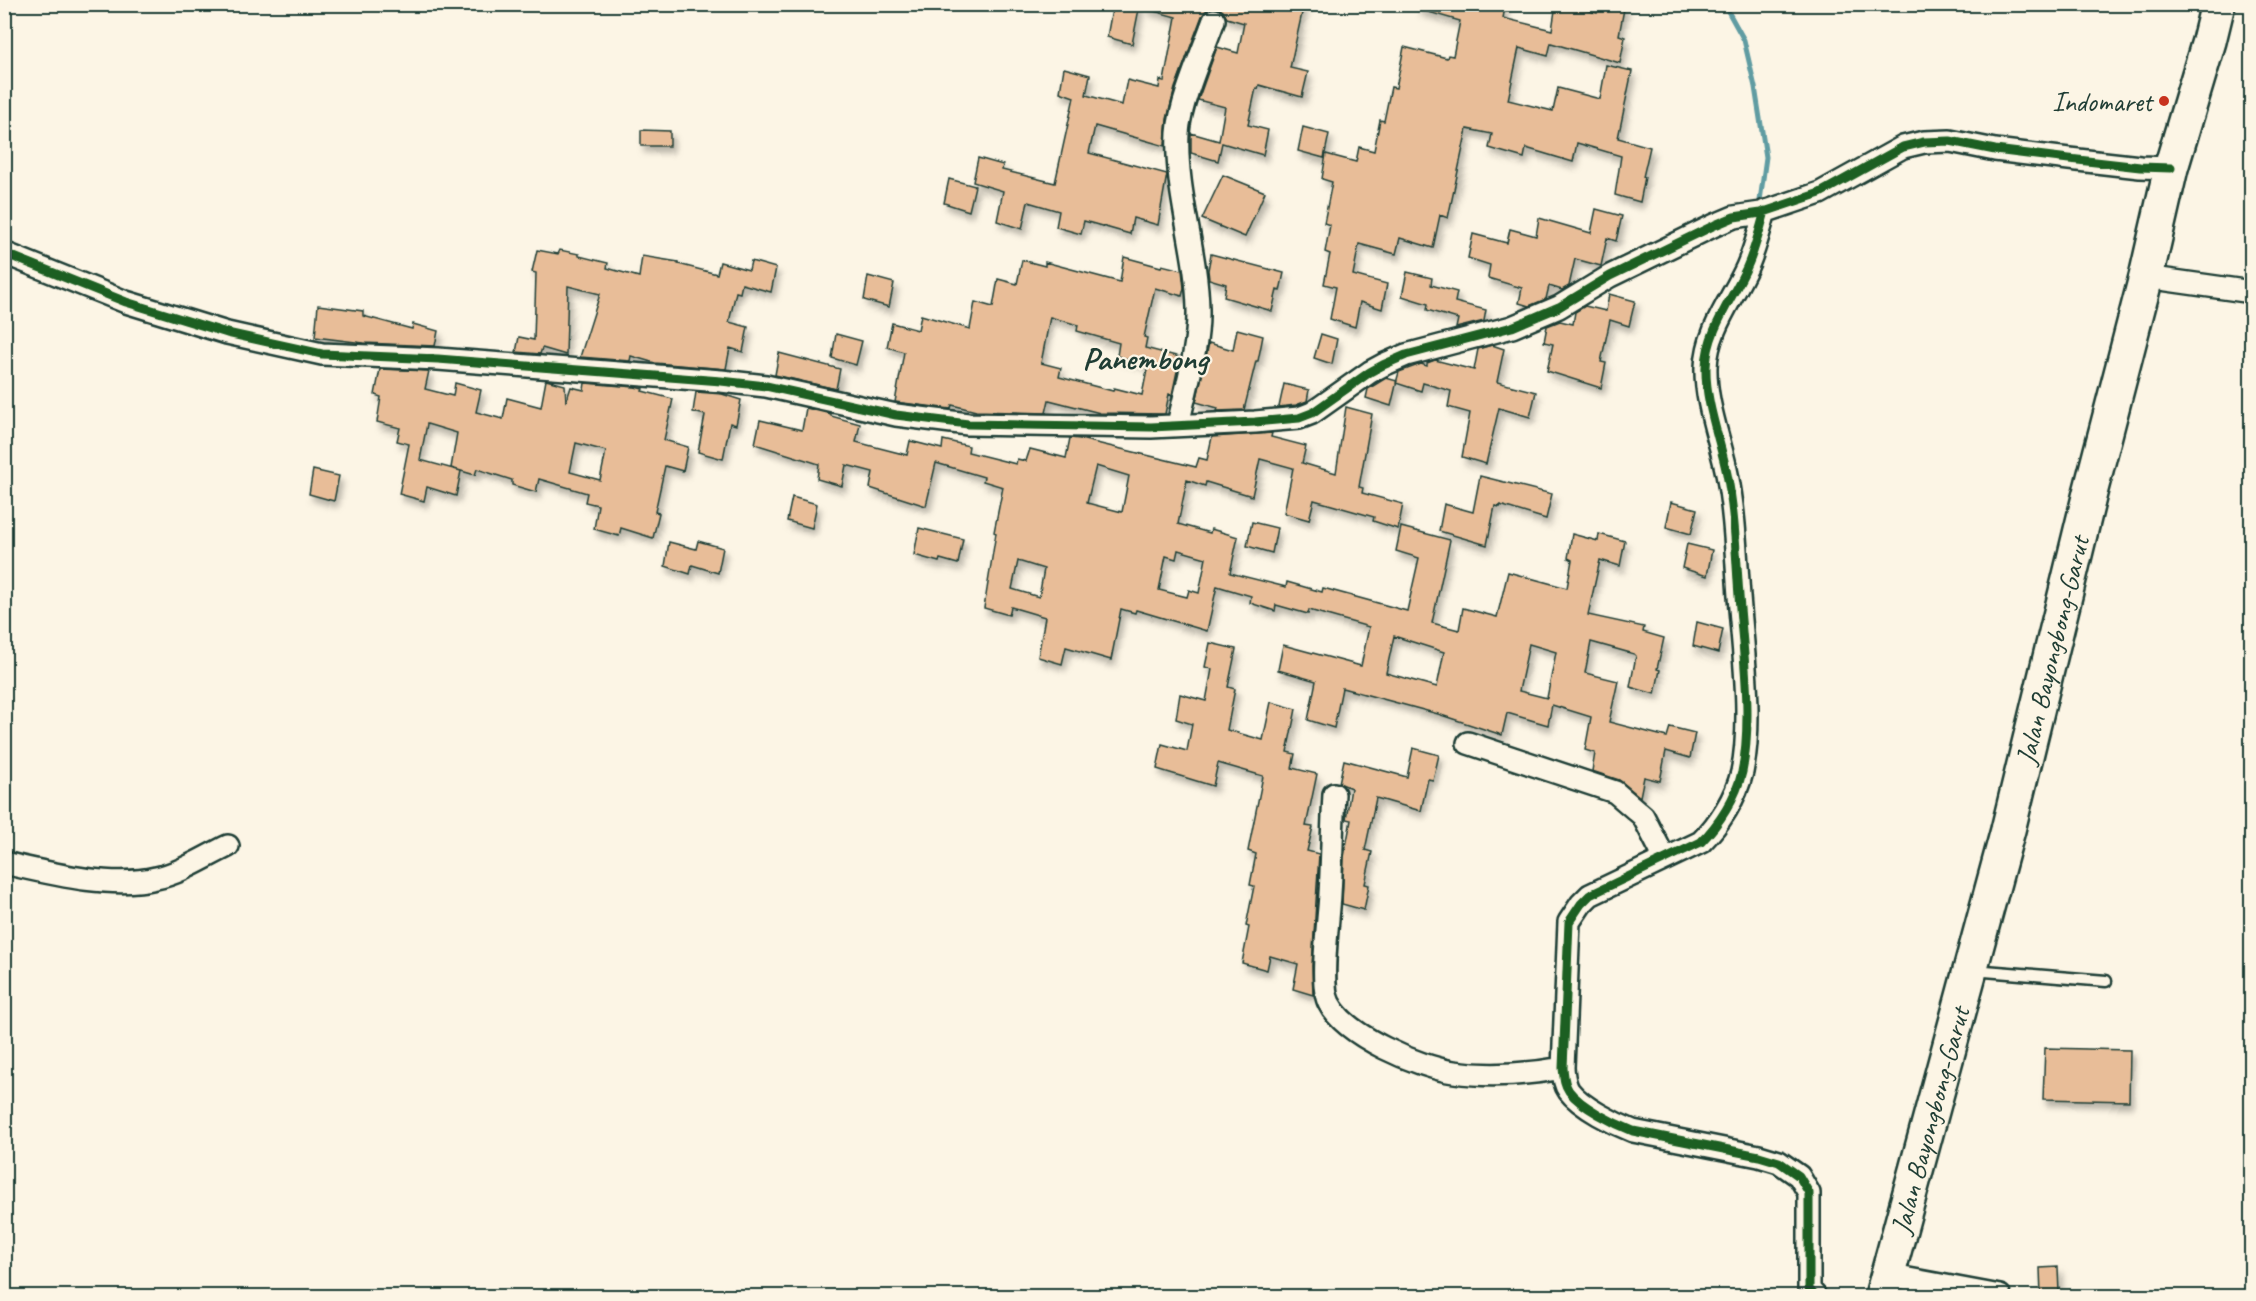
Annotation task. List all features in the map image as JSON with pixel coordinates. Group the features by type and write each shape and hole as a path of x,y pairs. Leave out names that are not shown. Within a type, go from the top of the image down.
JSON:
{"main road":[{"name":"Jalan Bayongbong-Garut","path":"1885,1286 2008,830 2171,168 2218,4"}],"street":[{"path":"1178,425 1197,329 1198,310 1197,284 1182,188 1178,132 1181,114 1214,20"},
{"path":"4,253 126,302 227,333 322,354 458,361 766,386 932,421 1012,425 1178,425 1255,422 1299,418 1312,413 1383,365 1406,355 1512,327 1559,308 1610,276 1734,217 1763,212 1820,193 1903,147 1924,142 1950,141 1995,150 2059,158 2171,168"},
{"path":"1763,212 1747,267 1713,332 1706,355 1707,386 1727,476 1732,512 1747,724 1742,773 1734,795 1710,833 1701,842 1664,857 1590,895 1569,922 1553,1069 1570,1093 1616,1124 1633,1131 1759,1156 1779,1162 1799,1176 1809,1193 1809,1289 1815,1296"},
{"path":"2146,277 2252,292"},
{"path":"1468,743 1615,792 1642,816 1664,857"},
{"path":"1334,794 1326,960 1326,993 1329,1004 1349,1027 1378,1045 1453,1072 1503,1074 1553,1069"},
{"path":"4,863 123,882 155,879 176,872 228,846"},
{"path":"1885,1286 2000,1296"}],"lane":[{"path":"1970,970 2106,981"}],"building":[{"path":"1113,4 1140,4 1132,44 1107,37"},
{"path":"1146,4 1304,4 1290,68 1308,72 1302,97 1259,85 1258,89 1256,88 1248,125 1268,130 1263,155 1222,143 1218,161 1191,153 1191,133 1219,141 1225,107 1198,100 1217,47 1238,53 1244,23 1227,18 1218,8 1211,8 1202,16 1175,88 1167,119 1165,146 1095,126 1089,153 1167,174 1158,225 1133,218 1130,234 1084,221 1081,234 1056,227 1059,211 1028,202 1022,229 997,221 1003,191 973,182 978,158 1003,165 1002,170 1055,183 1074,97 1060,92 1064,68 1090,75 1086,95 1122,105 1127,80 1159,88 1160,80 1164,81 1176,17 1146,9"},
{"path":"1418,4 1494,4 1505,8 1503,18 1552,30 1556,4 1565,4 1597,13 1598,4 1625,4 1619,35 1625,37 1620,63 1551,43 1548,56 1519,48 1508,100 1553,111 1558,88 1600,99 1606,65 1632,71 1618,138 1650,147 1643,177 1645,177 1640,202 1615,195 1621,156 1577,143 1573,162 1526,148 1524,158 1489,148 1492,134 1467,129 1448,218 1440,215 1433,248 1400,238 1396,254 1359,244 1353,275 1387,284 1382,309 1360,302 1355,327 1330,319 1336,287 1324,284 1330,254 1325,252 1330,225 1324,223 1332,182 1322,179 1326,154 1356,162 1359,147 1374,151 1380,120 1384,121 1391,87 1396,88 1404,47 1447,58 1448,55 1453,56 1460,21 1418,9"},
{"path":"1303,127 1329,134 1324,158 1298,151"},
{"path":"641,130 670,131 670,146 641,146"},
{"path":"1223,175 1265,192 1245,237 1202,219"},
{"path":"949,179 975,186 969,211 944,203"},
{"path":"1596,209 1622,216 1616,241 1607,238 1601,266 1575,259 1569,286 1562,290 1549,286 1546,299 1529,306 1519,303 1522,288 1488,278 1490,265 1468,258 1473,234 1507,243 1510,229 1536,236 1539,218 1591,233"},
{"path":"537,250 558,254 560,250 579,254 579,256 608,263 607,268 639,277 642,256 678,262 678,264 717,274 720,262 749,270 751,261 776,268 771,292 742,284 740,293 736,292 729,322 748,327 743,352 730,348 726,369 655,363 631,356 630,361 580,357 600,294 568,286 566,355 542,348 540,354 516,352 519,337 534,340 536,273 532,272"},
{"path":"1211,254 1284,273 1272,311 1224,297 1226,284 1209,279"},
{"path":"1124,257 1182,270 1184,288 1182,296 1155,288 1144,337 1147,338 1145,348 1180,357 1172,395 1169,394 1165,414 1100,413 1049,400 1046,413 976,411 952,405 951,409 895,402 904,352 887,347 892,323 918,330 921,315 970,329 975,302 993,307 998,279 1017,284 1022,260 1045,266 1045,262 1120,282","holes":["1050,317 1078,325 1077,331 1119,343 1117,356 1148,365 1142,395 1114,388 1113,391 1059,377 1061,368 1041,363"]},
{"path":"1407,272 1432,278 1431,285 1457,292 1455,302 1486,310 1484,321 1456,328 1458,319 1427,310 1428,304 1402,296"},
{"path":"868,276 894,283 889,307 864,300"},
{"path":"1609,294 1635,301 1629,326 1610,320 1601,362 1606,363 1601,388 1547,371 1553,344 1544,342 1547,326 1560,321 1573,324 1575,312 1585,306 1606,311"},
{"path":"318,305 363,311 363,316 412,329 413,324 438,331 435,346 364,343 315,337"},
{"path":"1237,329 1263,336 1258,361 1256,361 1244,410 1217,411 1218,408 1196,402 1209,343 1233,350"},
{"path":"836,334 862,341 856,365 832,358"},
{"path":"1321,334 1337,339 1332,364 1314,358"},
{"path":"1492,345 1504,349 1497,382 1536,392 1530,417 1499,408 1486,464 1462,457 1470,413 1448,407 1451,391 1423,383 1421,391 1396,383 1399,372 1421,364 1427,366 1427,363 1435,360 1474,370 1478,349"},
{"path":"779,353 840,369 836,389 775,375"},
{"path":"380,369 429,371 425,389 453,396 455,383 481,390 476,412 503,419 507,398 541,407 546,380 565,385 566,402 571,387 584,390 585,383 635,387 673,399 664,440 688,447 683,471 665,466 655,512 659,513 653,538 621,528 619,536 594,529 598,505 585,502 587,493 539,479 536,492 512,485 512,480 477,469 475,475 451,468 457,433 427,424 420,460 461,471 456,496 427,487 424,501 399,494 409,444 397,441 400,428 377,422 381,397 375,395","holes":["576,443 606,451 600,480 570,472"]},
{"path":"1386,378 1397,381 1391,406 1366,398 1368,389"},
{"path":"1284,384 1309,390 1307,401 1279,407"},
{"path":"696,392 722,394 741,400 736,425 730,423 723,459 698,452 705,415 693,412"},
{"path":"1346,407 1372,414 1359,487 1363,488 1362,493 1403,504 1398,529 1373,521 1374,517 1314,500 1309,520 1284,513 1293,468 1260,459 1252,496 1206,482 1205,486 1187,480 1178,524 1210,533 1211,529 1238,537 1230,573 1286,587 1287,582 1322,592 1323,588 1407,611 1419,558 1396,551 1401,527 1450,540 1432,623 1459,630 1463,608 1497,617 1508,572 1567,588 1572,560 1568,558 1572,534 1598,541 1599,534 1625,541 1620,566 1600,560 1588,615 1644,627 1643,632 1664,638 1657,669 1660,670 1655,694 1630,687 1636,656 1634,654 1591,642 1585,673 1618,681 1609,722 1667,737 1670,727 1695,733 1690,758 1666,751 1660,781 1644,777 1640,797 1619,780 1592,771 1595,753 1585,750 1591,717 1552,705 1548,725 1507,713 1502,735 1438,714 1342,688 1334,728 1308,720 1316,681 1278,670 1283,645 1361,666 1369,627 1309,610 1308,614 1276,605 1275,611 1250,603 1251,596 1217,586 1207,631 1136,610 1135,613 1121,609 1111,660 1066,647 1062,664 1038,657 1045,617 1011,607 1009,615 984,608 996,533 994,532 1003,487 983,481 984,477 936,463 926,506 870,488 873,472 846,465 842,486 817,479 819,464 755,444 760,420 802,430 806,408 860,424 856,442 907,455 910,441 942,449 943,440 969,446 968,452 1016,464 1017,459 1026,461 1030,449 1066,458 1070,438 1196,467 1199,458 1207,460 1212,437 1272,433 1271,437 1306,446 1302,463 1336,473","holes":["1096,466 1129,476 1122,512 1087,503","1178,550 1206,558 1199,593 1189,590 1187,597 1159,590 1166,556 1176,559","1018,561 1044,569 1039,597 1012,589","1394,636 1444,652 1437,687 1386,673","1529,644 1556,652 1547,698 1519,691"]},
{"path":"313,470 339,476 334,501 309,494"},
{"path":"1480,476 1552,494 1546,519 1500,505 1500,507 1495,506 1487,545 1439,531 1444,504 1473,512"},
{"path":"792,497 817,504 812,528 787,521"},
{"path":"1671,502 1697,509 1691,534 1666,527"},
{"path":"1252,522 1277,528 1272,553 1247,546"},
{"path":"919,528 963,539 958,564 940,559 939,562 914,555"},
{"path":"698,541 723,548 718,573 692,565 690,574 665,566 669,542 696,549"},
{"path":"1687,544 1712,550 1707,576 1682,568"},
{"path":"1697,622 1723,629 1718,653 1693,646"},
{"path":"1210,643 1236,649 1228,687 1235,689 1227,730 1263,740 1271,702 1296,709 1287,752 1295,754 1292,768 1317,774 1306,826 1313,827 1307,851 1319,854 1312,966 1313,995 1293,989 1298,964 1270,956 1267,970 1242,963 1249,927 1246,926 1254,886 1250,885 1256,854 1248,851 1263,776 1218,763 1213,786 1157,769 1162,744 1187,751 1192,724 1176,719 1180,694 1206,701 1212,669 1205,667"},
{"path":"1413,748 1439,755 1433,780 1428,779 1421,811 1376,798 1365,850 1372,852 1365,884 1369,885 1364,910 1342,904 1344,857 1351,820 1346,819 1351,788 1339,783 1344,760 1407,777"},
{"path":"2045,1048 2130,1050 2129,1101 2043,1099"},
{"path":"2058,1267 2059,1294 2041,1295 2040,1268"}],"waterway":[{"path":"1724,4 1744,40 1755,87 1766,157 1759,208"}],"cycle path":[{"path":"4,253 126,302 227,333 322,354 438,359 721,381 766,386 896,415 968,424 1151,427 1299,418 1312,413 1383,365 1406,355 1512,327 1559,307 1610,276 1715,225 1734,217 1761,213 1820,193 1903,147 1924,142 1950,141 1995,150 2140,167 2171,168"},
{"path":"1765,211 1747,267 1715,328 1707,353 1706,367 1708,394 1727,474 1734,519 1747,708 1742,772 1736,791 1726,810 1701,842 1590,895 1569,922 1563,1068 1566,1086 1574,1097 1617,1124 1633,1131 1759,1156 1779,1162 1799,1176 1809,1193 1809,1289 1815,1296"}],"place":[{"name":"Indomaret","path":"2164,101"}],"district":[{"name":"Panembong","path":"1145,358"}]}
